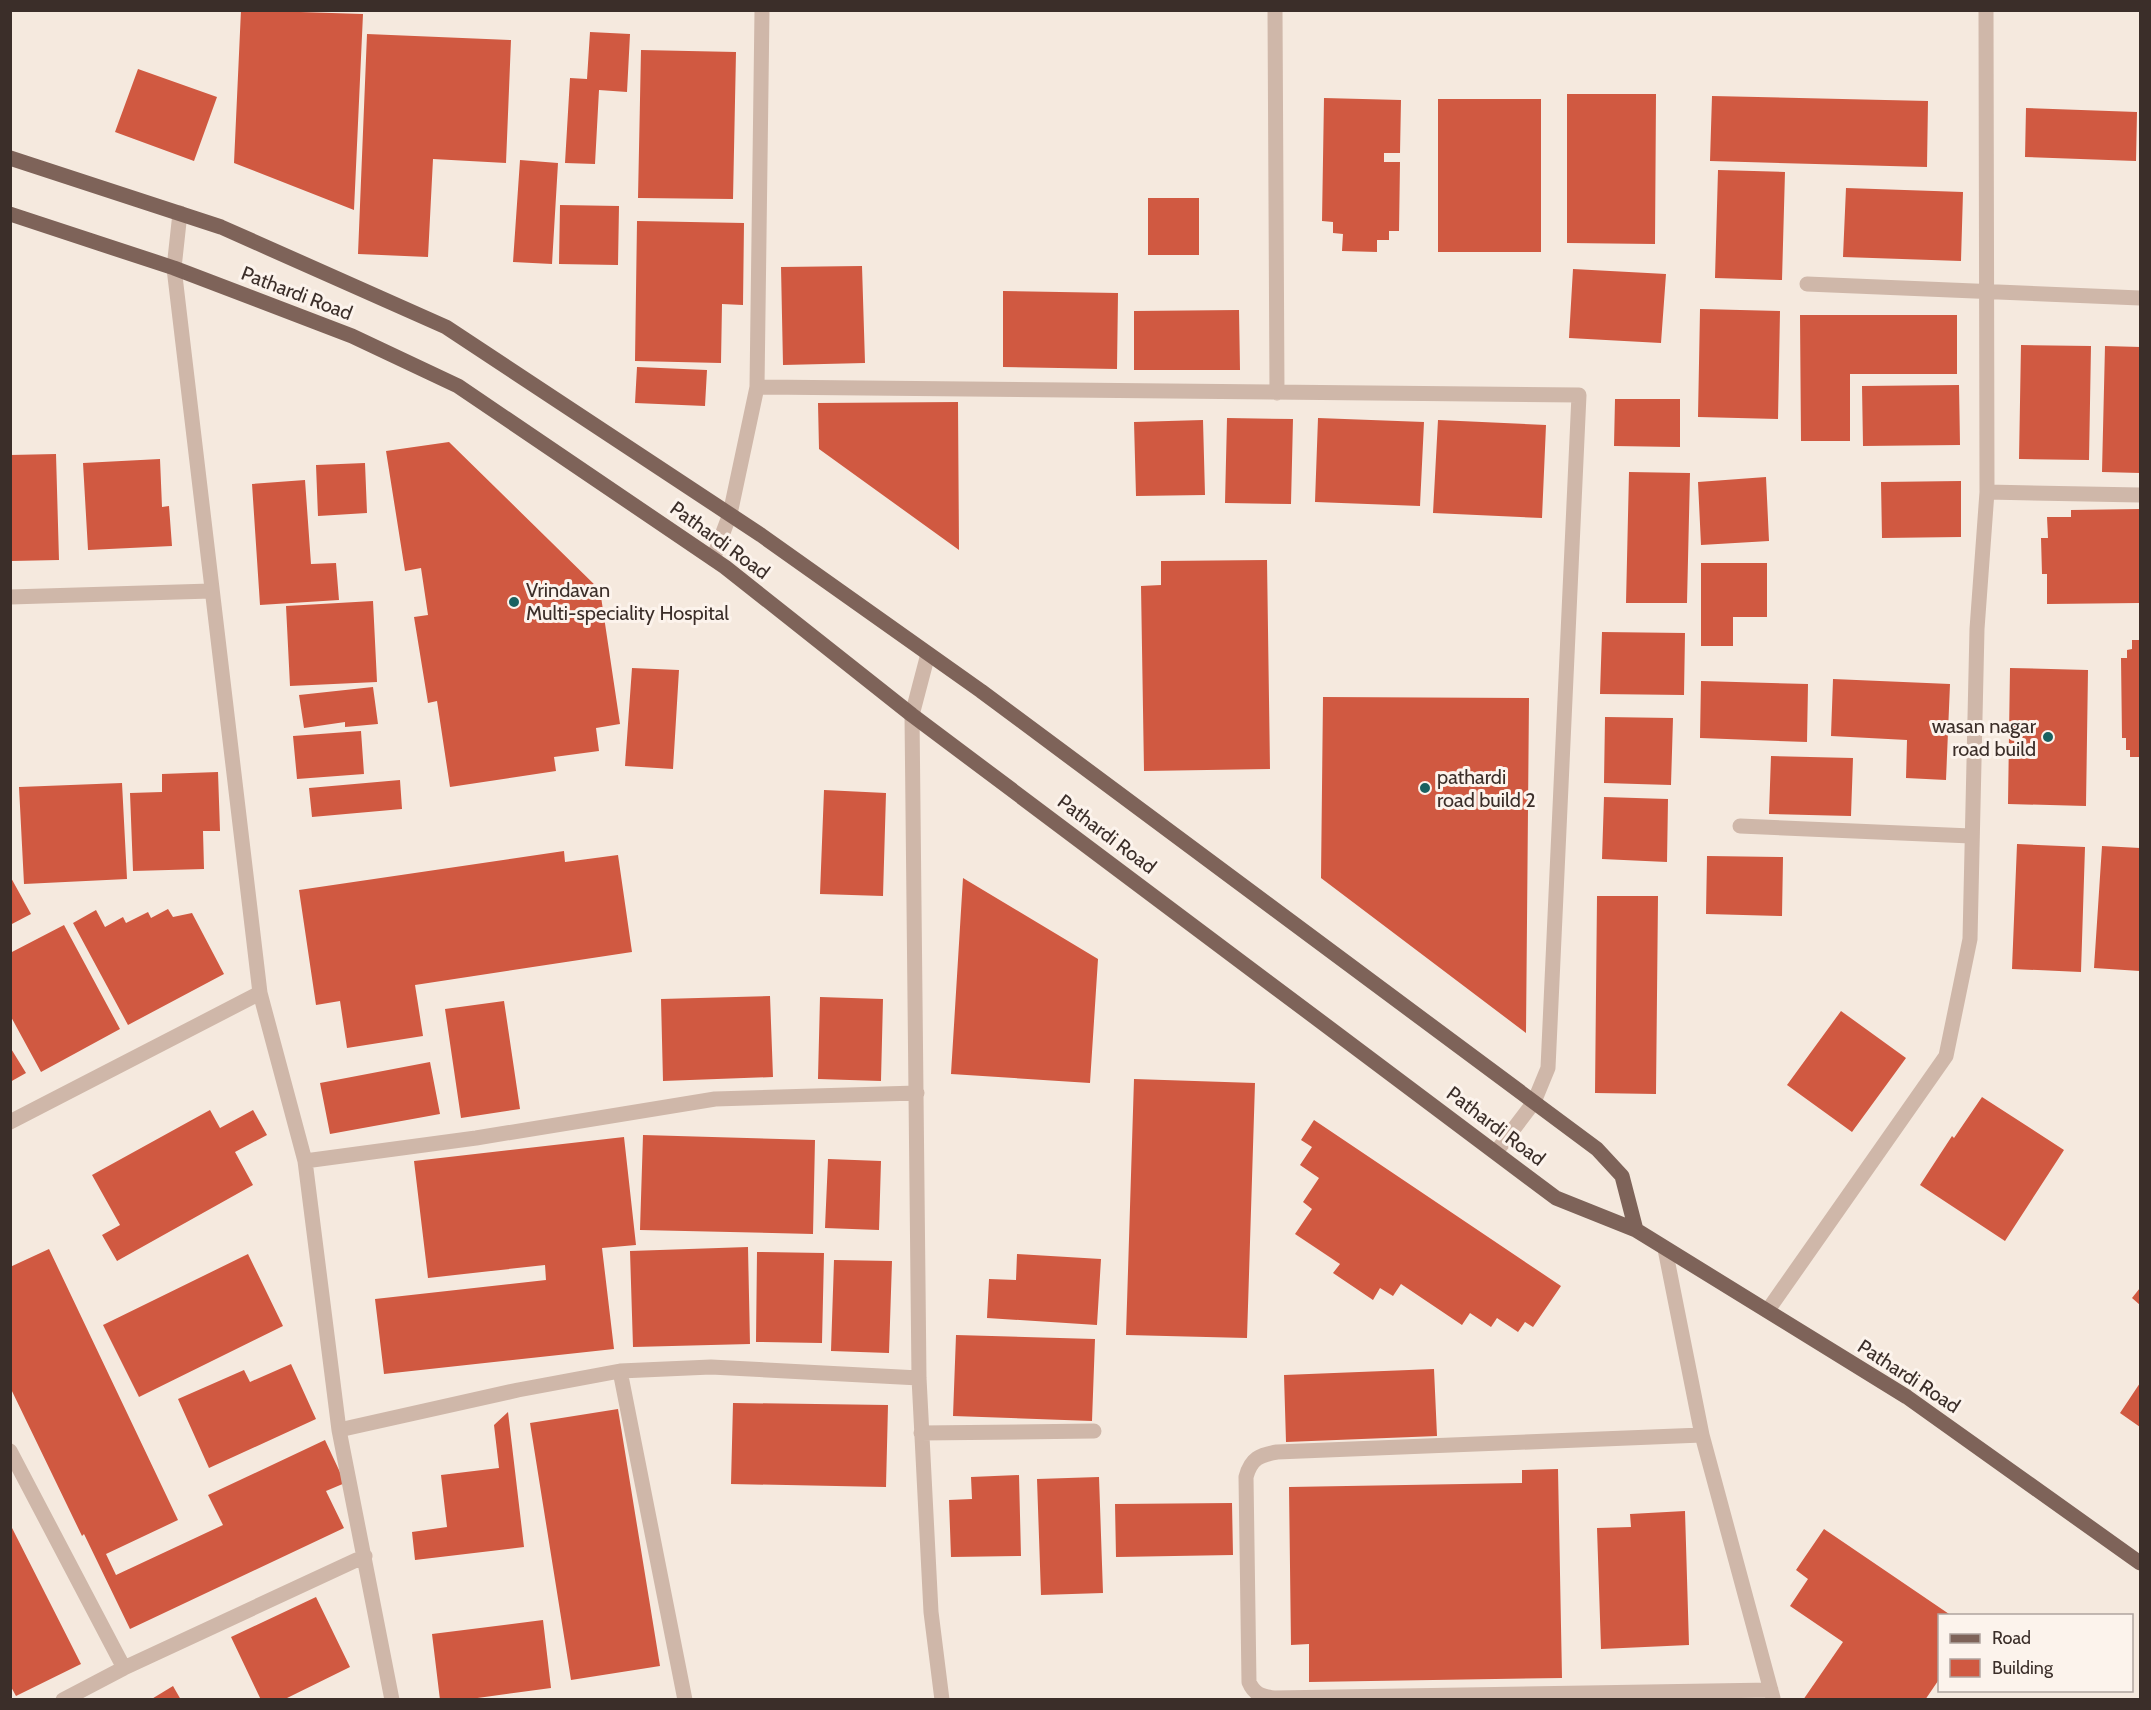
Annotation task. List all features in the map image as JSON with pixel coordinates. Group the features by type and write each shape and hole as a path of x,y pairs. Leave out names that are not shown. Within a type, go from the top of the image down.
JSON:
{"main road":[{"path":"10,158 221,227 446,327 730,514 928,654 1597,1149 1622,1176 1636,1230"},
{"name":"Pathardi Road","path":"10,214 174,268 352,336 458,386 713,559 912,715 1556,1197 1636,1230 1907,1396 2140,1563"}],"street":[{"path":"713,559 730,514 758,387 762,10"},
{"path":"1275,10 1277,393"},
{"path":"1768,1310 1946,1056 1970,939 1977,629 1987,492 1986,10"},
{"path":"180,213 174,268 260,993 305,1161 339,1430 392,1700"},
{"path":"1807,284 2140,298"},
{"path":"758,387 1579,395 1548,1068 1534,1102 1496,1152"},
{"path":"1987,492 2140,495"},
{"path":"10,597 211,591"},
{"path":"928,654 912,715 919,1378 931,1612 942,1700"},
{"path":"1740,826 1971,836"},
{"path":"10,1122 260,993"},
{"path":"305,1161 476,1138 715,1099 917,1093"},
{"path":"1665,1249 1702,1435 1773,1695 1274,1698 1262,1696 1253,1691 1249,1682 1246,1477 1249,1466 1261,1455 1277,1452 1702,1435"},
{"path":"339,1430 518,1390 620,1371 711,1367 919,1378"},
{"path":"620,1371 685,1700"},
{"path":"921,1433 1094,1431"},
{"path":"10,1451 124,1668"},
{"path":"63,1700 124,1668 364,1556"}],"building":[{"path":"241,10 363,14 354,210 234,163"},
{"path":"590,32 630,34 627,92 599,90 595,164 565,163 570,78 587,79"},
{"path":"367,34 511,40 506,163 433,159 428,257 358,254"},
{"path":"641,50 736,52 733,199 638,198"},
{"path":"138,69 217,97 194,161 115,132"},
{"path":"1567,94 1656,94 1655,244 1567,243"},
{"path":"1712,96 1928,101 1927,167 1710,161"},
{"path":"1324,98 1401,100 1400,153 1384,153 1384,162 1400,162 1399,231 1389,231 1389,240 1377,240 1377,252 1342,251 1343,234 1333,233 1333,222 1322,221"},
{"path":"1438,99 1541,99 1541,252 1438,252"},
{"path":"2026,108 2137,112 2136,161 2025,157"},
{"path":"520,160 558,163 552,264 513,262"},
{"path":"1718,170 1785,172 1782,280 1715,278"},
{"path":"1846,188 1963,192 1961,261 1843,257"},
{"path":"1148,198 1199,198 1199,255 1148,255"},
{"path":"560,205 619,206 618,265 559,264"},
{"path":"637,221 744,223 743,305 722,304 721,363 635,361"},
{"path":"862,266 865,363 783,365 781,267"},
{"path":"1573,269 1666,274 1661,343 1569,338"},
{"path":"1003,291 1118,293 1117,369 1003,367"},
{"path":"1700,309 1780,311 1778,419 1698,417"},
{"path":"1239,310 1240,370 1134,370 1134,311"},
{"path":"1800,315 1957,315 1957,374 1850,374 1850,441 1801,441"},
{"path":"2021,345 2091,346 2089,460 2019,459"},
{"path":"2105,346 2140,347 2140,473 2102,472"},
{"path":"637,367 707,370 705,406 635,403"},
{"path":"1959,385 1960,445 1863,446 1862,386"},
{"path":"1615,399 1680,399 1680,447 1614,446"},
{"path":"958,402 959,550 819,449 818,403"},
{"path":"1227,418 1293,419 1291,504 1225,503"},
{"path":"1318,418 1424,422 1420,506 1315,502"},
{"path":"1203,420 1205,495 1136,496 1134,422"},
{"path":"1438,420 1546,425 1542,518 1433,513"},
{"name":"Vrindavan Multi-speciality Hospital","path":"449,442 600,590 620,724 596,728 599,751 554,757 556,771 450,787 437,701 428,703 414,617 428,615 421,568 405,571 386,451"},
{"path":"56,454 59,560 11,561 10,455"},
{"path":"160,459 162,507 169,506 172,546 88,550 83,463"},
{"path":"365,463 367,513 318,516 316,465"},
{"path":"1629,472 1690,473 1687,603 1626,603"},
{"path":"1766,477 1769,541 1701,545 1698,482"},
{"path":"305,480 311,564 336,563 339,600 260,605 252,484"},
{"path":"1961,481 1961,537 1882,538 1881,482"},
{"path":"2140,509 2140,603 2047,604 2047,574 2042,574 2041,538 2048,538 2047,517 2071,517 2071,510"},
{"path":"1267,560 1270,769 1144,771 1141,586 1161,585 1161,561"},
{"path":"1701,563 1767,563 1767,617 1733,617 1733,646 1701,646"},
{"path":"373,601 377,682 290,686 286,606"},
{"path":"1602,632 1685,633 1684,695 1600,694"},
{"path":"2132,640 2140,640 2140,757 2130,757 2130,750 2126,750 2126,738 2122,738 2121,658 2127,658 2127,650 2132,649"},
{"path":"632,668 679,670 673,769 625,766"},
{"name":"wasan nagar road build","path":"2010,668 2088,670 2086,806 2008,804"},
{"path":"1833,679 1950,684 1946,780 1906,778 1907,740 1831,736"},
{"path":"1701,681 1808,684 1807,742 1700,738"},
{"path":"373,687 378,724 345,727 345,722 304,728 299,695"},
{"name":"pathardi road build 2","path":"1323,697 1529,698 1526,1033 1321,878"},
{"path":"1605,717 1673,718 1671,785 1604,783"},
{"path":"361,731 364,774 297,779 293,736"},
{"path":"1771,756 1853,758 1851,816 1769,814"},
{"path":"218,772 220,831 203,831 204,869 133,871 130,793 162,792 162,774"},
{"path":"400,780 402,809 312,817 309,788"},
{"path":"122,783 127,879 24,884 19,787"},
{"path":"824,790 886,793 883,896 820,894"},
{"path":"1604,797 1668,799 1667,862 1602,859"},
{"path":"2017,844 2085,847 2081,972 2012,969"},
{"path":"2102,846 2140,848 2140,971 2094,968"},
{"path":"564,851 565,862 618,855 632,952 415,985 423,1036 347,1048 340,1001 316,1005 299,890"},
{"path":"1707,856 1783,857 1782,916 1706,914"},
{"path":"10,876 31,914 10,925"},
{"path":"963,878 1098,959 1090,1083 951,1074"},
{"path":"1597,896 1658,896 1656,1094 1595,1093"},
{"path":"168,909 173,917 192,913 224,974 128,1025 73,923 96,910 105,927 123,917 126,923 148,912 151,918"},
{"path":"64,925 120,1029 41,1072 10,1015 10,953"},
{"path":"770,996 773,1077 663,1081 661,999"},
{"path":"820,997 883,999 881,1081 818,1079"},
{"path":"504,1001 520,1109 461,1118 445,1009"},
{"path":"1841,1011 1906,1058 1852,1132 1787,1085"},
{"path":"10,1047 26,1073 10,1082"},
{"path":"430,1062 440,1114 330,1134 320,1083"},
{"path":"1134,1079 1255,1083 1247,1338 1126,1335"},
{"path":"1982,1097 2064,1150 2005,1241 1920,1185 1952,1136 1954,1138"},
{"path":"210,1110 220,1128 253,1110 267,1135 235,1152 253,1185 117,1261 102,1235 120,1225 92,1175"},
{"path":"1314,1120 1561,1286 1533,1327 1525,1322 1518,1332 1497,1318 1491,1327 1470,1313 1462,1325 1401,1284 1393,1296 1380,1288 1373,1300 1333,1273 1340,1264 1295,1234 1312,1209 1303,1202 1319,1178 1300,1165 1312,1147 1301,1140"},
{"path":"643,1135 815,1140 813,1234 640,1230"},
{"path":"624,1137 636,1245 602,1248 614,1349 384,1374 375,1299 546,1280 545,1265 428,1278 414,1161"},
{"path":"828,1159 881,1161 879,1230 825,1228"},
{"path":"748,1247 750,1344 633,1347 630,1251"},
{"path":"49,1249 178,1520 106,1554 116,1575 223,1525 208,1495 325,1440 345,1483 326,1491 344,1528 130,1629 10,1387 10,1267"},
{"path":"757,1252 824,1253 822,1343 756,1342"},
{"path":"248,1254 283,1326 139,1397 103,1325"},
{"path":"1017,1254 1101,1259 1097,1325 987,1318 989,1279 1016,1280"},
{"path":"834,1260 892,1261 889,1353 831,1351"},
{"path":"2140,1288 2140,1305 2132,1298"},
{"path":"956,1335 1095,1339 1092,1421 953,1416"},
{"path":"291,1364 316,1419 209,1468 178,1399 244,1370 250,1382"},
{"path":"1434,1369 1437,1436 1286,1442 1284,1375"},
{"path":"2140,1383 2140,1427 2120,1413"},
{"path":"733,1403 888,1405 886,1487 731,1484"},
{"path":"618,1409 660,1666 571,1680 530,1423"},
{"path":"508,1412 524,1547 415,1560 412,1532 447,1527 441,1475 499,1468 494,1425"},
{"path":"1558,1469 1562,1678 1309,1682 1309,1644 1291,1645 1289,1487 1522,1483 1522,1470"},
{"path":"1019,1475 1021,1556 951,1557 949,1500 972,1499 971,1477"},
{"path":"1099,1477 1103,1593 1041,1595 1037,1479"},
{"path":"1232,1503 1233,1555 1116,1557 1115,1504"},
{"path":"1685,1511 1689,1645 1601,1649 1597,1528 1631,1527 1630,1514"},
{"path":"10,1524 81,1664 16,1696 10,1685"},
{"path":"1824,1529 1949,1614 1938,1614 1938,1681 1925,1700 1803,1700 1843,1642 1790,1606 1808,1579 1796,1570"},
{"path":"316,1597 350,1667 283,1700 261,1700 231,1637"},
{"path":"543,1620 551,1688 463,1700 440,1700 432,1634"},
{"path":"173,1686 181,1700 150,1700"}],"place":[{"name":"Vrindavan Multi-speciality Hospital","path":"514,602"},
{"name":"wasan nagar road build","path":"2048,737"},
{"name":"pathardi road build 2","path":"1425,788"}]}
